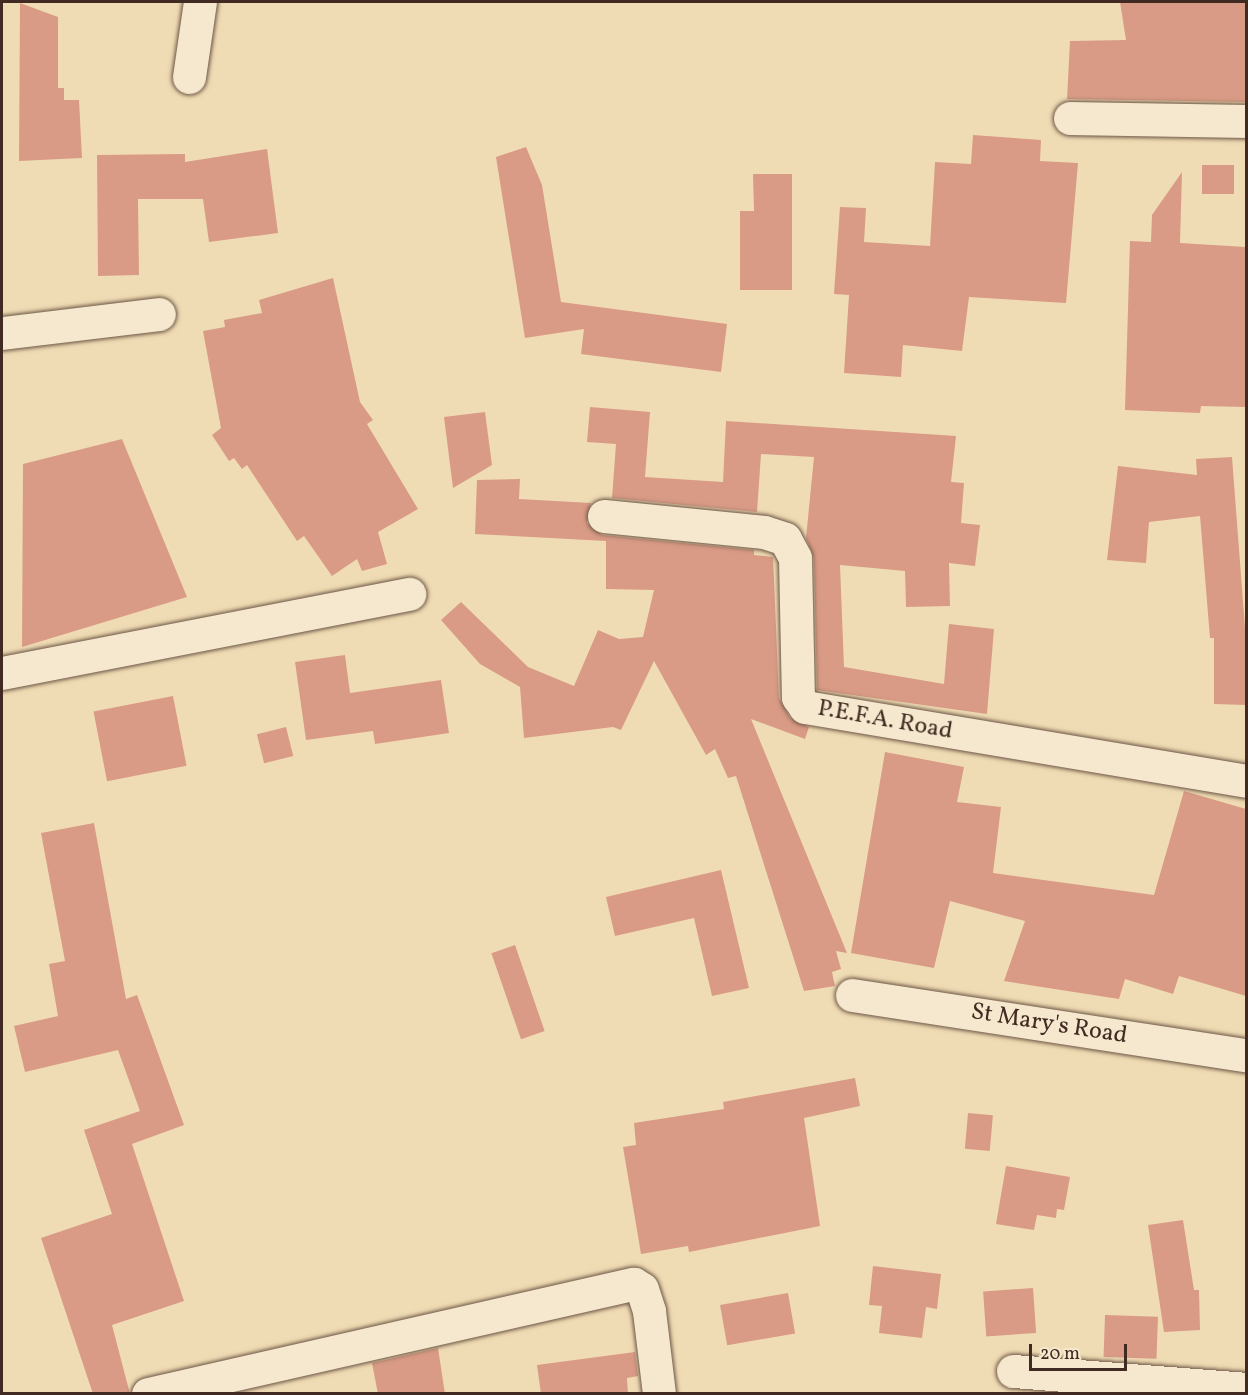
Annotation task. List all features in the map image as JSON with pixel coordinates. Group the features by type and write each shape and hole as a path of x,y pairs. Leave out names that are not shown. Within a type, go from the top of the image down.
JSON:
{"street":[{"path":"189,77 200,2"},
{"path":"1070,118 1246,121"},
{"path":"2,333 159,314"},
{"name":"P.E.F.A. Road","path":"604,516 764,532 785,539 795,558 798,697 805,707 1246,781"},
{"path":"2,673 409,594"},
{"name":"St Mary's Road","path":"852,995 1246,1055"},
{"path":"148,1394 634,1284 642,1288 649,1311 658,1394"},
{"path":"1013,1371 1246,1389"}],"building":[{"path":"1120,2 1246,2 1246,102 1067,99 1070,41 1126,40"},
{"path":"20,3 58,17 58,88 64,88 64,100 79,100 82,158 19,161"},
{"path":"973,135 1041,140 1040,161 1078,163 1066,303 969,297 962,351 903,345 901,377 844,373 849,295 834,294 840,207 866,208 864,242 930,246 935,162 971,164"},
{"path":"526,147 542,185 561,302 727,324 721,372 581,354 584,329 525,338 496,157"},
{"path":"267,149 278,233 209,242 203,199 138,199 139,275 98,276 97,155 185,154 185,162"},
{"path":"1202,165 1234,165 1234,194 1202,194"},
{"path":"1182,172 1180,243 1246,247 1246,407 1201,406 1200,413 1125,410 1130,241 1151,242 1152,215"},
{"path":"753,174 792,174 792,290 740,290 740,211 754,211"},
{"path":"333,278 360,402 373,420 367,424 418,509 378,532 387,564 362,571 357,559 332,576 304,536 297,541 247,465 242,469 234,458 229,461 212,435 221,428 203,331 225,327 224,320 262,313 259,300"},
{"path":"590,407 650,412 645,477 723,482 726,421 956,436 951,482 964,483 961,523 980,525 975,566 949,563 950,606 906,607 905,571 840,565 844,667 944,684 949,624 994,629 987,714 817,690 814,558 806,538 814,457 761,454 757,512 612,498 616,444 587,442"},
{"path":"485,412 492,465 453,488 444,417"},
{"path":"122,439 187,597 22,647 23,464"},
{"path":"1232,457 1246,641 1246,705 1214,704 1214,638 1210,638 1200,516 1149,522 1146,563 1107,560 1118,466 1197,475 1196,459"},
{"path":"520,479 519,499 591,503 587,523 602,535 754,550 754,555 773,557 779,698 790,718 809,727 805,739 751,719 847,953 836,951 841,969 832,972 835,986 804,991 736,776 728,778 715,749 706,755 654,661 621,730 613,727 524,738 520,687 480,664 441,620 461,602 528,667 574,686 598,630 619,639 643,637 654,590 606,589 606,541 475,534 477,480"},
{"path":"345,655 350,693 441,680 449,733 375,744 373,731 306,740 295,662"},
{"path":"173,696 187,766 107,781 93,711"},
{"path":"286,727 293,756 264,763 257,734"},
{"path":"885,752 964,767 957,802 1001,807 993,873 1154,895 1184,791 1246,809 1246,996 1179,976 1173,994 1125,979 1119,999 1004,981 1025,921 950,901 934,968 851,953"},
{"path":"94,823 126,999 137,995 184,1125 132,1144 184,1301 112,1325 130,1394 93,1394 41,1238 112,1214 84,1130 140,1111 118,1050 25,1072 14,1026 58,1016 49,964 65,961 41,833"},
{"path":"721,870 749,988 712,996 694,918 615,936 606,897"},
{"path":"515,945 545,1031 521,1039 491,953"},
{"path":"855,1078 860,1106 804,1118 820,1226 689,1252 688,1246 641,1254 623,1147 636,1145 634,1123 724,1109 723,1102"},
{"path":"968,1113 993,1115 990,1151 965,1149"},
{"path":"1006,1166 1070,1177 1064,1210 1057,1209 1056,1218 1037,1215 1034,1230 996,1224"},
{"path":"1183,1220 1194,1290 1199,1290 1200,1330 1164,1332 1148,1225"},
{"path":"873,1266 941,1274 937,1309 926,1307 922,1338 879,1333 882,1306 869,1305"},
{"path":"1033,1288 1036,1333 986,1336 983,1291"},
{"path":"788,1293 795,1333 727,1345 720,1305"},
{"path":"1105,1315 1158,1317 1157,1359 1104,1357"},
{"path":"438,1348 445,1394 378,1394 372,1363"},
{"path":"635,1352 638,1376 627,1378 628,1394 541,1394 537,1365"}]}
